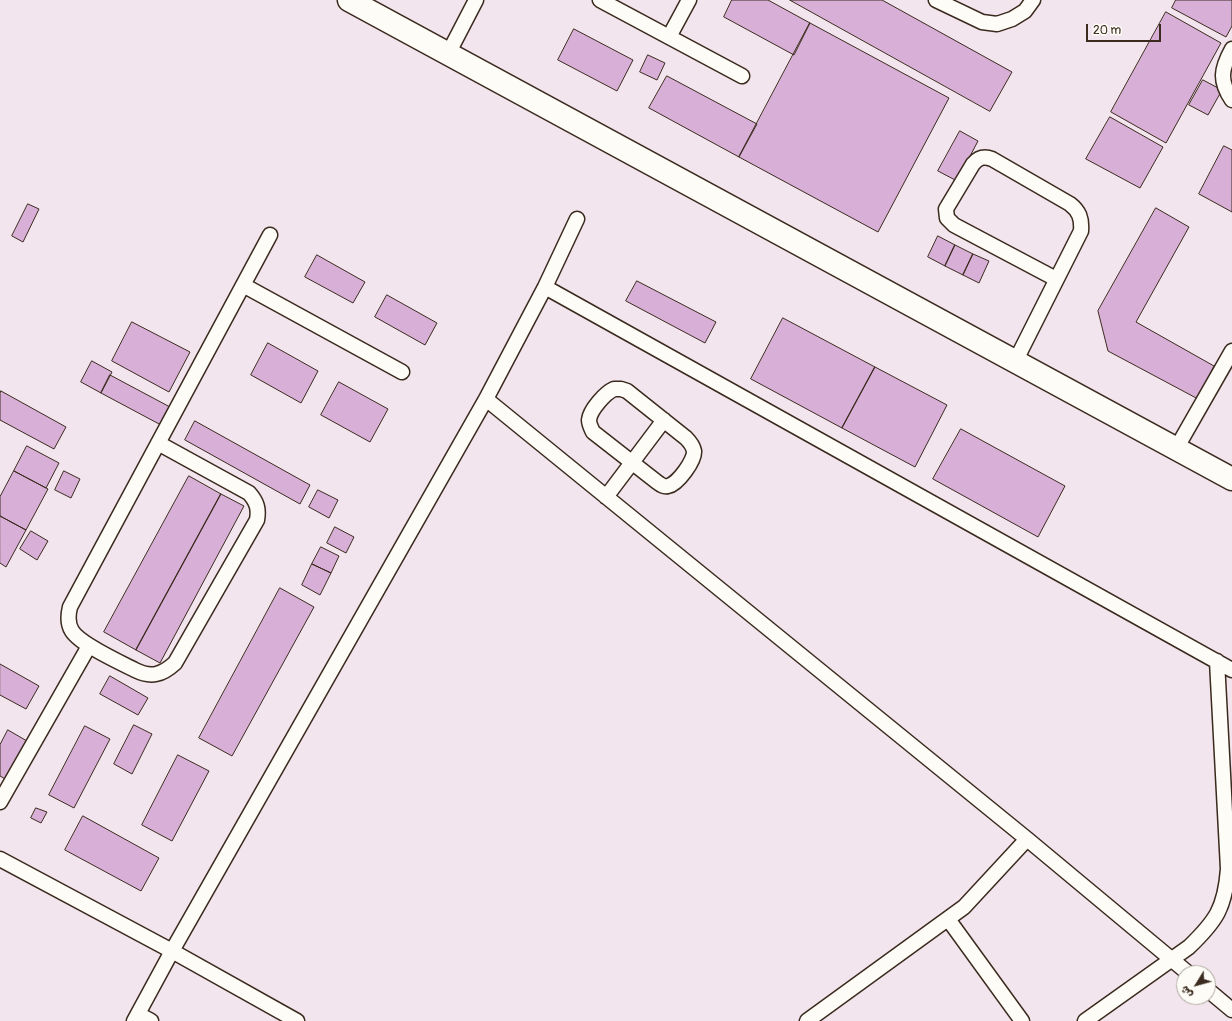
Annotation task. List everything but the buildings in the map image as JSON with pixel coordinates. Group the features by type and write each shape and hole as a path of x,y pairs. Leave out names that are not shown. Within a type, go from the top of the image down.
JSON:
{"street":[{"path":"349,0 1232,480"}],"lane":[{"path":"448,54 476,0"},
{"path":"669,37 689,0"},
{"path":"936,0 982,22 997,24 1012,20 1025,11 1032,0"},
{"path":"609,2 669,37 742,76"},
{"path":"1232,50 1225,61 1223,70 1226,92 1232,100"},
{"path":"1015,362 1081,230 1082,224 1076,209 1070,204 992,159 987,157 977,159 946,209 947,218 954,225 1056,279"},
{"path":"151,1021 136,1017 486,399 545,286 577,219"},
{"path":"158,443 249,493 257,506 256,520 175,663 168,670 159,674 151,675 142,674 77,638 71,630 68,620 70,607 158,443 270,235"},
{"path":"243,285 402,372"},
{"path":"545,286 1232,670"},
{"path":"1176,449 1232,351"},
{"path":"621,389 627,391 691,443 694,450 692,462 677,481 672,485 667,486 662,486 632,462 593,432 590,427 589,420 592,411 606,394 614,390 621,389"},
{"path":"486,399 1027,839 1178,965"},
{"path":"606,497 664,420"},
{"path":"0,802 89,646"},
{"path":"1085,1021 1189,947 1213,921 1221,906 1226,887 1228,869 1217,661"},
{"path":"807,1021 948,919 971,900 1027,839"},
{"path":"0,858 172,951 297,1021"},
{"path":"948,919 1022,1021"},
{"path":"1216,997 1232,1010"}]}
